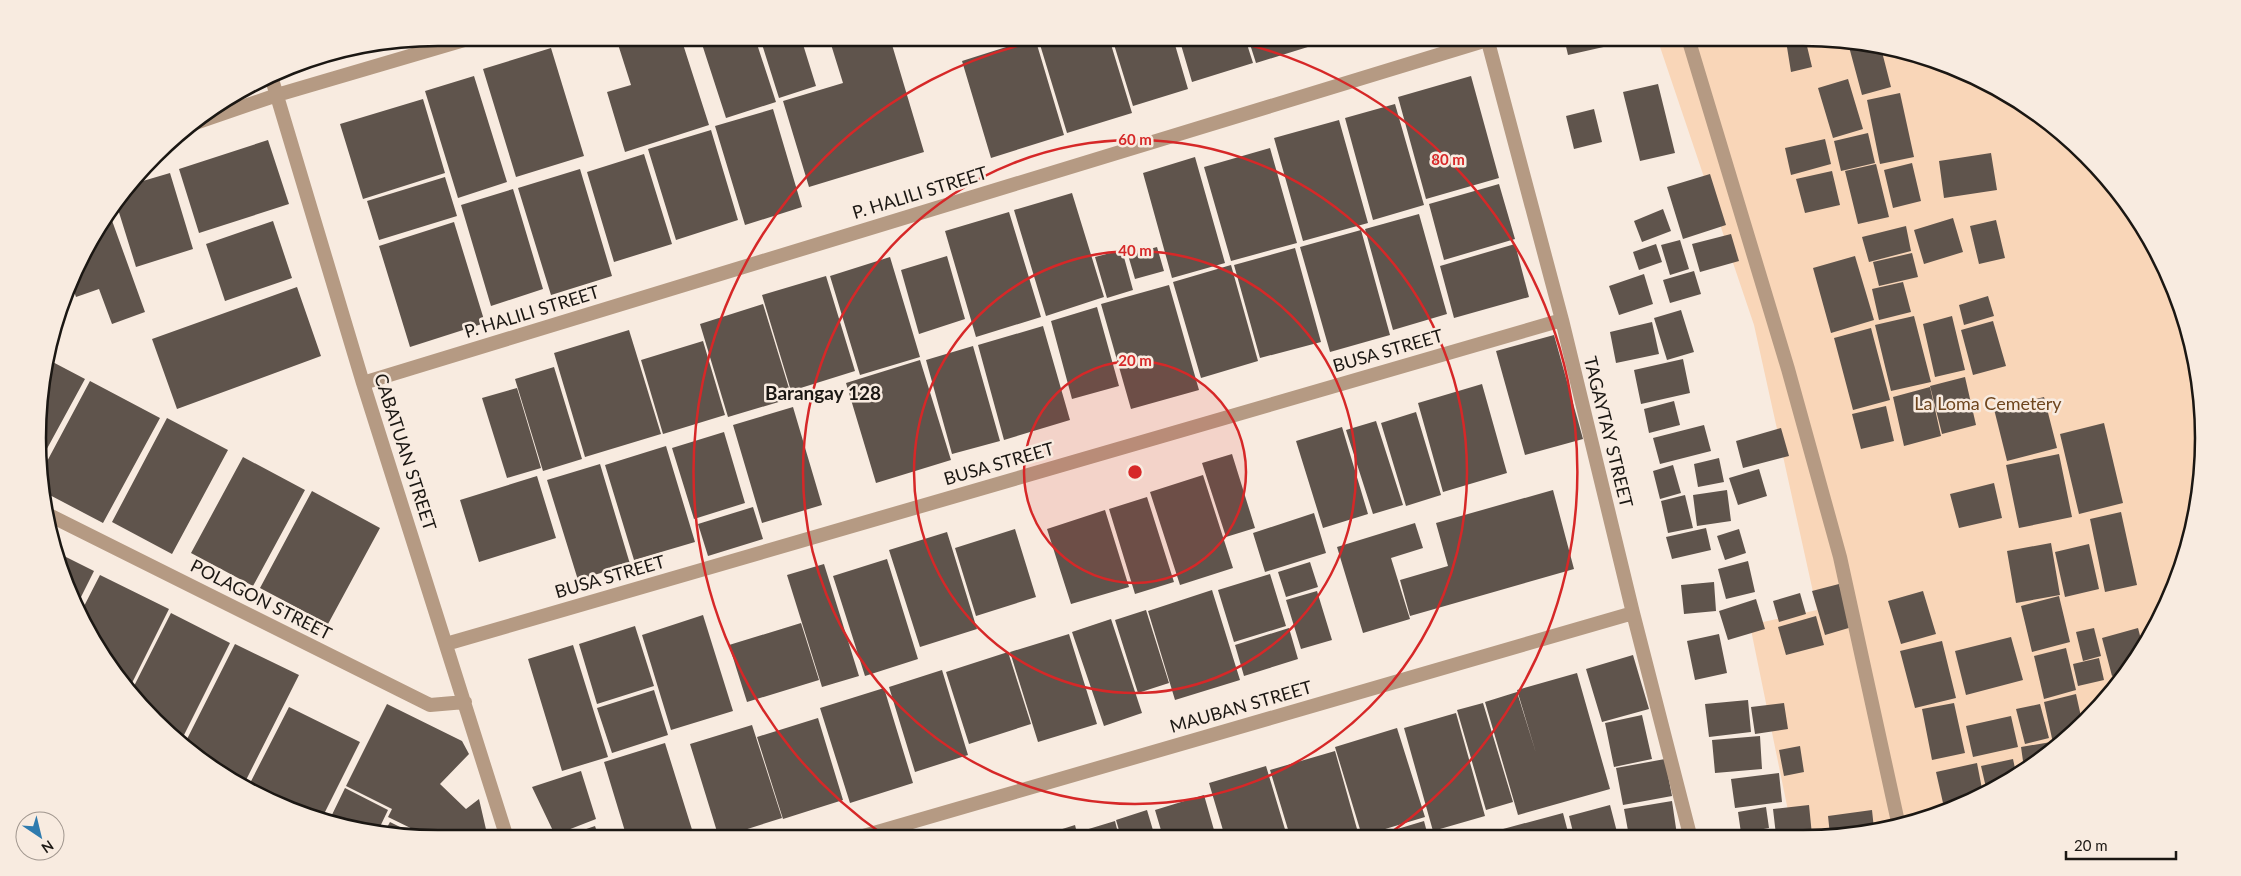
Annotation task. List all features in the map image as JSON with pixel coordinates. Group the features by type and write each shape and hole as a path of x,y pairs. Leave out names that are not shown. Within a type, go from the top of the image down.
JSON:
{"street":[{"path":"214,116 277,95 444,46"},
{"name":"P. HALILI STREET","path":"363,383 1464,46"},
{"name":"TAGAYTAY STREET","path":"1489,46 1562,320 1633,613 1689,830"},
{"path":"1690,46 1788,369 1837,548 1897,818"},
{"name":"CABATUAN STREET","path":"273,83 363,383 505,830"},
{"name":"BUSA STREET","path":"446,644 1562,320"},
{"name":"POLAGON STREET","path":"55,518 430,705 465,702"},
{"name":"MAUBAN STREET","path":"887,830 1633,613"}],"green space":[{"name":"La Loma Cemetery","path":"1660,46 1803,46 1854,50 1879,54 1929,67 1976,87 2021,112 2041,127 2061,143 2098,180 2129,220 2165,288 2174,312 2187,362 2194,412 2195,438 2194,464 2187,514 2174,564 2165,588 2129,656 2098,696 2080,715 2061,733 2021,764 1953,800 1929,809 1879,822 1829,829 1792,830 1750,625 1817,610 1754,325"}],"building":[{"path":"619,46 684,46 709,125 625,152 607,92 631,85"},
{"path":"703,46 758,46 776,102 726,118"},
{"path":"763,46 804,46 816,86 779,98"},
{"path":"831,46 892,46 924,152 809,187 783,101 843,83"},
{"path":"1010,46 1037,46 1064,135 991,158 962,61"},
{"path":"1040,46 1111,46 1132,113 1067,133"},
{"path":"1114,46 1175,46 1188,89 1133,106"},
{"path":"1181,46 1248,46 1253,63 1192,82"},
{"path":"1251,46 1311,46 1256,63"},
{"path":"1566,46 1608,46 1568,55"},
{"path":"1787,46 1807,46 1812,67 1791,72"},
{"path":"551,48 584,156 516,177 483,69"},
{"path":"1850,49 1883,55 1891,87 1862,95"},
{"path":"474,76 507,182 458,198 425,91"},
{"path":"1471,76 1499,178 1426,199 1398,97"},
{"path":"1848,79 1863,129 1833,138 1818,88"},
{"path":"1658,84 1675,153 1640,161 1623,92"},
{"path":"1900,93 1914,157 1880,164 1867,100"},
{"path":"423,99 445,173 363,199 340,124"},
{"path":"1395,104 1424,205 1373,220 1345,118"},
{"path":"773,109 802,207 745,225 715,126"},
{"path":"1594,109 1602,142 1574,149 1566,116"},
{"path":"1339,120 1368,223 1303,241 1274,138"},
{"path":"711,130 738,220 676,240 648,149"},
{"path":"1868,133 1875,163 1841,171 1834,141"},
{"path":"1825,139 1831,164 1791,175 1785,148"},
{"path":"268,140 289,204 199,233 179,169"},
{"path":"1270,148 1297,243 1231,261 1204,167"},
{"path":"1991,153 1997,190 1944,198 1939,161"},
{"path":"644,154 672,244 614,262 587,172"},
{"path":"1195,157 1225,263 1172,278 1143,173"},
{"path":"1912,163 1921,201 1893,208 1884,170"},
{"path":"1876,164 1889,217 1858,224 1845,171"},
{"path":"580,169 612,276 551,295 518,188"},
{"path":"1832,171 1840,205 1805,213 1796,179"},
{"path":"170,173 193,249 136,267 119,211 142,181"},
{"path":"1710,174 1726,225 1683,239 1667,187"},
{"path":"445,177 457,216 379,240 367,201"},
{"path":"1499,184 1515,239 1444,260 1429,204"},
{"path":"513,189 543,289 491,306 461,205"},
{"path":"1072,193 1104,297 1046,316 1014,210"},
{"path":"1663,209 1671,231 1642,242 1634,221"},
{"path":"1009,212 1041,317 976,337 945,231"},
{"path":"1419,214 1447,314 1393,330 1365,229"},
{"path":"1953,218 1963,252 1924,264 1914,230"},
{"path":"112,220 145,312 112,324 99,289 76,297 74,292 76,288"},
{"path":"1996,220 2005,258 1979,264 1970,226"},
{"path":"273,221 292,278 225,301 206,244"},
{"path":"454,222 485,323 410,347 379,246"},
{"path":"1906,226 1911,251 1869,262 1862,237"},
{"path":"1361,230 1390,335 1330,352 1300,247"},
{"path":"1731,234 1739,261 1700,272 1692,244"},
{"path":"1680,240 1689,269 1670,275 1661,245"},
{"path":"1515,244 1529,297 1454,318 1440,266"},
{"path":"1656,244 1662,262 1639,270 1633,252"},
{"path":"1157,247 1164,271 1135,279 1128,255"},
{"path":"1295,248 1321,342 1260,358 1234,265"},
{"path":"1122,250 1133,290 1107,298 1095,257"},
{"path":"1912,253 1918,277 1879,286 1873,262"},
{"path":"947,256 965,319 919,334 901,270"},
{"path":"1855,256 1874,320 1831,333 1813,268"},
{"path":"890,257 920,357 860,375 830,276"},
{"path":"1231,265 1258,361 1201,378 1173,282"},
{"path":"1694,271 1701,294 1670,303 1663,280"},
{"path":"1644,274 1653,304 1619,315 1609,286"},
{"path":"826,276 855,371 791,391 762,295"},
{"path":"1903,282 1911,312 1879,320 1872,289"},
{"path":"1169,285 1199,390 1131,409 1101,304"},
{"path":"297,287 321,356 177,409 152,339"},
{"path":"1988,296 1994,316 1964,325 1959,305"},
{"path":"763,304 792,398 728,417 700,324"},
{"path":"1097,307 1119,386 1072,399 1051,321"},
{"path":"1681,310 1694,352 1667,360 1654,318"},
{"path":"1914,316 1931,382 1891,391 1875,325"},
{"path":"1952,316 1965,370 1935,377 1923,324"},
{"path":"1993,321 2006,366 1973,375 1961,330"},
{"path":"1652,322 1659,354 1616,363 1610,332"},
{"path":"1043,326 1070,420 1004,440 978,345"},
{"path":"1871,328 1890,400 1853,410 1834,338"},
{"path":"629,330 661,434 585,457 554,353"},
{"path":"1554,335 1583,439 1525,455 1496,351"},
{"path":"703,341 725,415 663,434 641,360"},
{"path":"973,346 1000,441 952,454 926,360"},
{"path":"1683,359 1690,393 1641,404 1634,370"},
{"path":"920,360 951,460 876,483 846,383"},
{"path":"54,363 85,379 46,450 47,412"},
{"path":"554,367 582,459 543,471 515,379"},
{"path":"1965,377 1976,425 1942,434 1930,386"},
{"path":"90,381 160,418 103,523 51,496 47,462"},
{"path":"1482,384 1507,473 1443,492 1418,403"},
{"path":"1930,387 1941,436 1904,446 1893,397"},
{"path":"517,388 541,468 507,478 482,398"},
{"path":"2044,397 2057,448 2007,461 1994,409"},
{"path":"1674,401 1680,425 1649,433 1644,409"},
{"path":"1886,406 1894,441 1861,449 1852,414"},
{"path":"793,407 822,505 762,523 733,425"},
{"path":"1416,412 1441,495 1406,506 1381,423"},
{"path":"167,418 228,450 172,554 112,522"},
{"path":"1376,421 1403,505 1373,514 1346,430"},
{"path":"2104,423 2123,503 2079,514 2060,434"},
{"path":"1704,425 1711,451 1660,464 1653,438"},
{"path":"1342,427 1368,514 1323,528 1296,441"},
{"path":"1781,428 1789,456 1743,468 1736,441"},
{"path":"724,432 745,503 694,519 672,448"},
{"path":"666,446 695,542 634,560 605,465"},
{"path":"1232,454 1255,528 1226,537 1202,463"},
{"path":"2059,454 2072,517 2019,528 2006,465"},
{"path":"243,457 305,490 253,586 191,553"},
{"path":"1719,458 1724,482 1698,487 1694,464"},
{"path":"600,464 630,564 578,580 547,480"},
{"path":"1673,465 1681,493 1660,499 1653,471"},
{"path":"1759,469 1767,496 1738,505 1729,478"},
{"path":"1203,475 1233,568 1180,585 1150,492"},
{"path":"537,476 556,538 479,562 460,500"},
{"path":"1994,483 2002,518 1959,528 1950,494"},
{"path":"1553,490 1574,569 1410,616 1400,580 1448,566 1436,523"},
{"path":"1727,490 1731,521 1697,526 1693,495"},
{"path":"312,491 380,528 328,624 260,588"},
{"path":"1685,495 1693,528 1668,533 1661,501"},
{"path":"1147,497 1174,582 1135,594 1109,509"},
{"path":"753,507 763,539 708,556 698,524"},
{"path":"1105,510 1129,587 1071,604 1047,529"},
{"path":"2121,512 2137,585 2105,592 2090,519"},
{"path":"1314,513 1326,553 1265,572 1253,533"},
{"path":"1415,523 1423,548 1391,558 1410,619 1363,633 1337,547"},
{"path":"1706,528 1711,550 1672,559 1666,537"},
{"path":"1015,529 1036,597 976,616 955,548"},
{"path":"1739,529 1746,553 1725,560 1717,536"},
{"path":"947,532 977,629 920,647 889,550"},
{"path":"2051,543 2060,595 2016,603 2007,551"},
{"path":"2089,544 2099,589 2065,597 2055,552"},
{"path":"65,556 94,571 81,598"},
{"path":"887,559 918,659 865,676 833,576"},
{"path":"1748,561 1755,592 1726,599 1718,569"},
{"path":"1310,562 1318,587 1286,597 1278,572"},
{"path":"824,564 859,676 822,687 787,575"},
{"path":"1270,574 1286,626 1234,642 1218,590"},
{"path":"100,575 169,609 132,683 112,656 84,605"},
{"path":"1714,582 1716,611 1684,614 1681,585"},
{"path":"1839,584 1852,627 1825,635 1812,591"},
{"path":"1212,590 1240,680 1175,700 1148,611"},
{"path":"1317,591 1332,640 1301,649 1286,600"},
{"path":"1923,591 1936,634 1901,644 1888,601"},
{"path":"1800,593 1806,614 1779,622 1773,601"},
{"path":"2059,596 2070,642 2032,652 2021,606"},
{"path":"1756,599 1765,629 1728,640 1719,611"},
{"path":"1146,610 1169,683 1138,693 1115,620"},
{"path":"171,613 230,643 184,736 161,715 134,685"},
{"path":"703,615 733,711 671,730 642,635"},
{"path":"1816,616 1824,645 1786,655 1778,627"},
{"path":"1111,619 1142,713 1104,726 1072,632"},
{"path":"801,623 819,680 747,702 729,645"},
{"path":"635,626 654,686 597,704 579,644"},
{"path":"1289,628 1298,659 1244,676 1235,645"},
{"path":"2094,628 2101,656 2083,661 2076,632"},
{"path":"2138,628 2140,637 2129,656 2112,676 2102,638"},
{"path":"1069,634 1097,724 1038,742 1010,652"},
{"path":"1719,634 1727,673 1695,680 1687,641"},
{"path":"2011,637 2023,680 1966,695 1955,651"},
{"path":"1942,641 1956,698 1915,708 1900,651"},
{"path":"235,644 299,675 246,779 220,764 187,739"},
{"path":"573,645 608,757 562,771 528,659"},
{"path":"2066,648 2076,690 2044,699 2034,656"},
{"path":"1008,652 1031,724 969,744 946,672"},
{"path":"1633,655 1649,709 1602,722 1586,669"},
{"path":"2099,658 2104,680 2078,686 2073,664"},
{"path":"942,670 968,755 915,772 889,687"},
{"path":"1577,673 1610,789 1518,815 1485,702 1517,692 1536,753 1517,690"},
{"path":"884,688 913,783 850,803 820,708"},
{"path":"654,690 668,735 612,753 597,708"},
{"path":"2076,694 2081,714 2052,740 2044,702"},
{"path":"1748,700 1751,732 1709,737 1705,704"},
{"path":"1483,703 1513,802 1486,810 1457,710"},
{"path":"1784,703 1788,729 1755,734 1751,707"},
{"path":"1954,703 1965,753 1932,760 1922,709"},
{"path":"387,704 462,741 469,754 440,784 466,809 479,799 486,830 413,829 388,817 392,809 346,786"},
{"path":"2040,704 2049,738 2025,744 2016,709"},
{"path":"289,707 360,742 325,813 288,800 251,782"},
{"path":"1456,713 1485,816 1433,830 1404,728"},
{"path":"1642,715 1652,759 1614,767 1605,723"},
{"path":"2011,716 2018,747 1973,757 1966,726"},
{"path":"818,718 843,800 783,819 757,737"},
{"path":"752,725 782,818 744,830 717,830 690,744"},
{"path":"1397,728 1425,817 1382,830 1360,830 1335,747"},
{"path":"1760,736 1762,769 1715,773 1712,740"},
{"path":"2049,742 2023,762 2021,747"},
{"path":"665,743 692,830 625,830 604,762"},
{"path":"1800,746 1804,772 1784,776 1779,750"},
{"path":"1335,751 1357,830 1288,830 1270,770"},
{"path":"1665,759 1672,796 1623,805 1616,768"},
{"path":"2013,759 2015,768 1985,784 1981,766"},
{"path":"1977,763 1981,786 1943,803 1936,772"},
{"path":"1266,766 1285,830 1223,830 1209,783"},
{"path":"581,771 596,819 568,830 553,830 532,787"},
{"path":"1779,773 1782,802 1735,808 1731,779"},
{"path":"345,788 388,810 381,825 332,815"},
{"path":"1204,795 1214,830 1161,830 1155,810"},
{"path":"1672,801 1676,830 1628,830 1624,809"},
{"path":"1610,805 1616,830 1572,830 1569,816"},
{"path":"1809,805 1811,830 1775,830 1773,809"},
{"path":"1766,807 1769,828 1741,830 1738,812"},
{"path":"1147,810 1153,830 1119,830 1116,820"},
{"path":"1872,810 1873,823 1829,829 1828,816"},
{"path":"1563,813 1567,830 1503,830"},
{"path":"1115,821 1117,830 1085,830"},
{"path":"1424,821 1426,830 1394,830"},
{"path":"390,822 401,828 388,826"},
{"path":"1075,825 1076,830 1059,830"},
{"path":"595,826 596,830 583,830"}],"district":[{"name":"Barangay 128","path":"823,393"}]}
